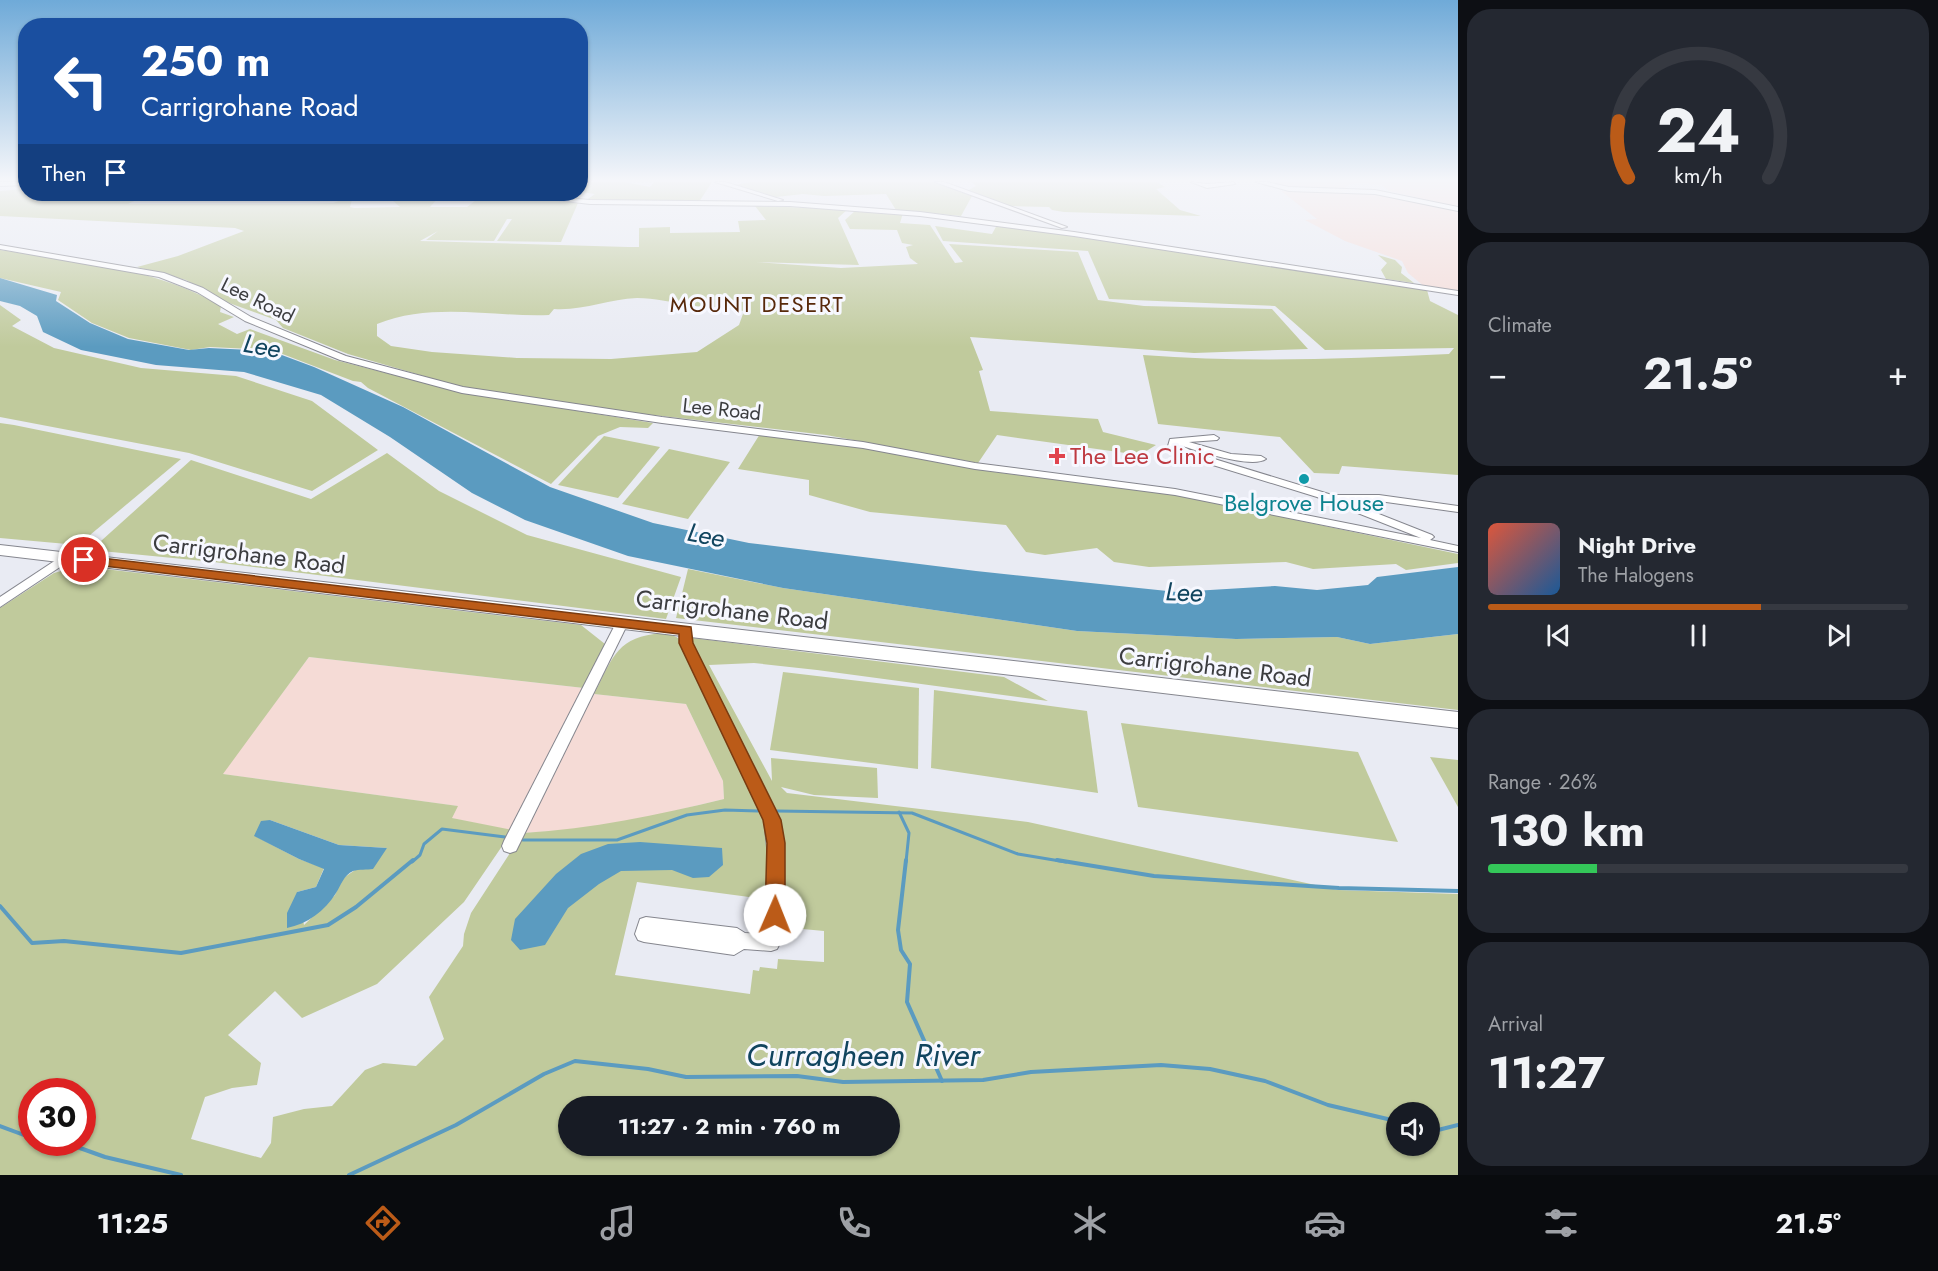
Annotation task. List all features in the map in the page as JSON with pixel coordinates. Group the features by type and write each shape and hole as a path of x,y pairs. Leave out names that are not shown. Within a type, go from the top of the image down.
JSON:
{"highway":[{"name":"Carrigrohane Road","path":"0,550 1458,720"}],"street":[{"path":"1092,237 1458,293"},
{"name":"Lee Road","path":"0,247 161,275 200,290 248,319 343,358 462,390 662,420 863,445 975,466 1175,492 1458,547"},
{"path":"1173,441 1214,438"},
{"path":"1173,441 1173,446 1194,456 1330,499 1390,524 1458,547"},
{"path":"1173,441 1231,457 1261,459"},
{"path":"1330,499 1379,498 1458,509"},
{"path":"0,603 65,558"},
{"path":"510,846 622,623"},
{"path":"645,929 734,947 741,941 771,943 775,915 776,843 772,820 686,643 686,630"}],"shaded area":[{"path":"1337,237 1458,237 1458,290 1425,287 1408,273 1402,261"},
{"path":"309,657 584,688 594,694 686,704 723,781 724,799 632,821 572,830 523,833 451,818 457,806 222,774"}],"green space":[{"path":"229,237 428,237 420,241 639,247 639,237 846,237 859,265 756,262 841,268 918,264 910,258 906,247 913,245 902,243 900,237 938,237 955,263 963,262 949,244 1078,252 1098,300 1144,306 1272,309 1308,349 1194,353 970,337 983,370 979,371 990,411 1098,419 1103,432 1156,445 1140,455 997,435 978,463 826,435 636,413 458,386 348,354 283,328 276,320 229,303 186,280 137,267 178,256","holes":["626,299 656,299 744,311 739,325 697,352 611,359 517,358 432,352 391,346 377,336 377,324 398,317 419,314 462,312 549,315 554,309 575,308"]},
{"path":"430,237 496,237 494,241 426,240"},
{"path":"500,237 563,237 561,242 497,241"},
{"path":"941,237 1075,237 1427,290 1430,301 1458,315 1458,475 1342,466 1339,474 1314,473 1280,437 1158,424 1143,355 1258,360 1334,359 1449,354 1454,348 1325,350 1275,306 1109,299 1088,251 943,241"},
{"path":"0,250 86,262 169,282 221,306 220,312 234,317 218,324 237,334 250,329 335,360 460,392 653,423 648,428 620,427 598,436 551,484 368,388 361,382 272,350 210,347 191,350 129,338 92,323 58,300 61,292 0,278"},
{"path":"1378,255 1395,260 1402,267 1401,273 1414,283 1386,279 1381,270 1387,263"},
{"path":"0,305 21,320 12,326 54,348 141,368 236,376 312,401 378,450 312,491 189,453 0,417"},
{"path":"0,423 181,459 78,545 0,538"},
{"path":"760,434 867,449 994,472 1172,494 1458,554 1458,563 1406,570 1396,564 1313,569 1286,562 1149,567 1114,562 1097,548 1045,555 1026,552 1006,525 870,512 809,495 809,480 738,469"},
{"path":"604,436 660,447 618,498 558,485"},
{"path":"669,449 730,462 688,519 622,504"},
{"path":"387,453 439,491 527,535 681,577 666,619 214,562 91,550 191,460 311,499"},
{"path":"79,566 581,625 605,644 584,688 309,657 223,774 458,806 452,818 513,830 464,902 377,984 302,1018 275,991 228,1035 261,1063 257,1085 232,1088 205,1097 191,1139 261,1158 271,1143 273,1117 304,1109 332,1106 365,1070 383,1063 416,1066 444,1039 429,997 463,946 464,934 471,913 523,833 624,820 724,799 723,781 686,704 594,694 610,662 622,647 641,637 661,633 681,640 767,820 772,900 637,882 615,975 750,994 753,970 759,971 760,967 777,969 778,959 824,962 824,931 781,927 779,839 690,642 693,638 1004,677 1048,701 754,663 709,665 772,781 771,758 877,768 878,798 814,795 781,787 787,793 1028,822 1338,890 1458,894 1458,1175 0,1175 0,608 54,573","holes":["270,820 339,845 387,848 342,879 335,895 304,925 297,892 316,887 324,868 299,859 255,836"]},
{"path":"688,569 783,588 1077,631 1236,639 1337,637 1370,644 1458,634 1458,710 676,618"},
{"path":"783,672 919,688 918,769 770,750"},
{"path":"934,690 1087,711 1098,793 931,768"},
{"path":"1121,723 1358,752 1398,842 1138,807"},
{"path":"1430,757 1458,760 1458,807"}],"water":[{"name":"Lee","path":"0,278 57,295 56,301 90,323 128,339 189,350 209,348 271,351 314,367 403,407 550,487 653,523 749,543 976,571 1177,592 1275,586 1317,590 1368,585 1377,577 1458,567 1458,634 1370,644 1337,637 1236,639 1077,631 783,588 628,556 525,520 472,493 390,437 321,395 244,372 156,365 81,350 43,332 37,316 20,306 0,301"},
{"path":"270,820 339,845 387,848 373,869 355,870 347,875 332,900 321,911 302,923 287,928 287,913 297,892 316,887 324,869 254,836 261,821"},
{"path":"640,842 722,848 723,865 709,877 693,878 672,870 621,871 599,884 568,908 545,945 520,950 511,940 515,919 556,874 581,854 608,844"}],"waterway":[{"path":"523,840 617,840 687,815 725,810 758,811"},
{"path":"777,811 899,813"},
{"path":"899,813 912,813 1018,854 1066,862"},
{"path":"899,813 909,833 906,862"},
{"path":"412,862 420,855 424,844 442,829 505,837"},
{"path":"0,906 32,943 64,941 181,953 328,925 356,907 413,860"},
{"path":"906,860 898,930 901,950 910,964 907,1002 942,1081"},
{"path":"1057,860 1154,876 1339,888 1458,891"},
{"name":"Curragheen River","path":"349,1175 456,1125 544,1074 575,1061 648,1069 686,1077 797,1076 843,1082 942,1081"},
{"name":"Curragheen River","path":"942,1081 983,1080 1031,1072 1161,1065 1210,1069 1265,1081 1328,1105 1386,1119"},
{"name":"Curragheen River","path":"1440,1130 1458,1125"},
{"name":"Curragheen River","path":"0,1126 18,1133"},
{"name":"Curragheen River","path":"96,1154 181,1175"}],"place":[{"name":"The Lee Clinic","path":"1057,456"},
{"name":"Belgrove House","path":"1304,479"}],"district":[{"name":"MOUNT DESERT","path":"757,304"}],"route":[{"path":"84,560 686,630 686,643 772,820 776,843 775,915"}]}
